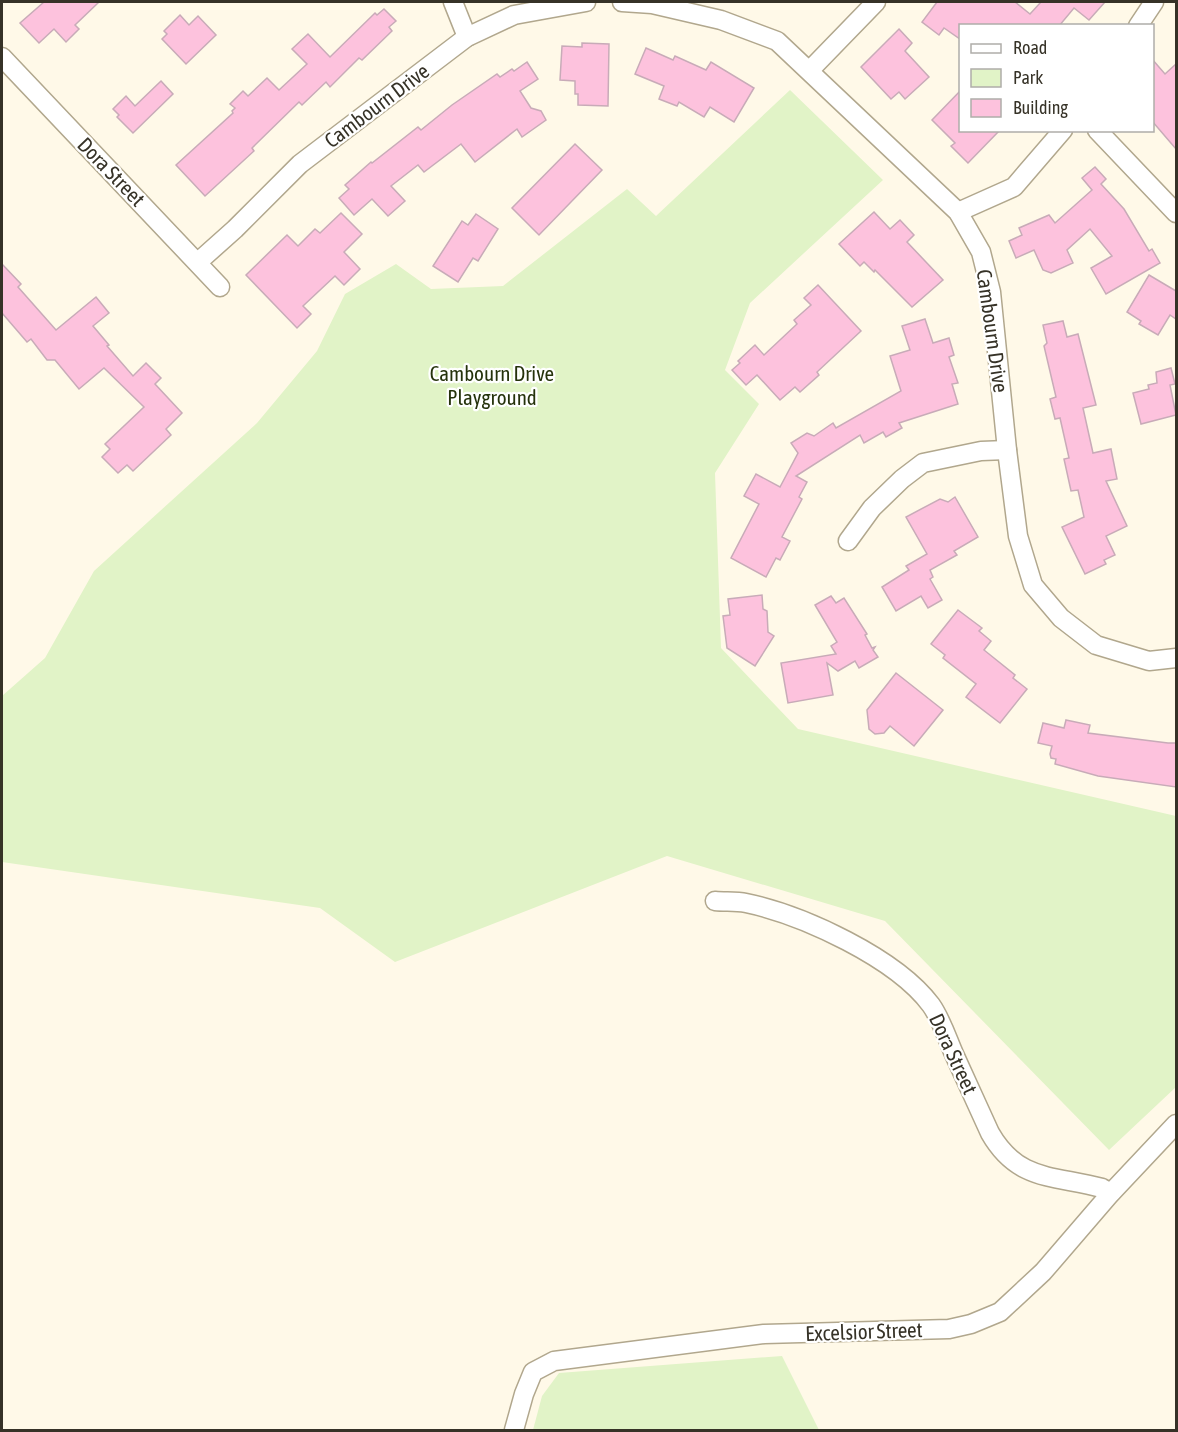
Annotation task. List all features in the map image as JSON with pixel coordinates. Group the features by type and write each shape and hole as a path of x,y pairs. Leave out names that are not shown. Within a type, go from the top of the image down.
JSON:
{"street":[{"path":"453,2 467,37"},
{"name":"Cambourn Drive","path":"198,262 235,229 300,164 467,37 514,15 585,2"},
{"name":"Cambourn Drive","path":"622,2 652,4 721,20 777,40 958,212 981,252 991,292 1018,536 1033,585 1061,618 1096,645 1149,661 1176,658"},
{"path":"810,70 876,2"},
{"path":"1139,24 1154,2"},
{"name":"Dora Street","path":"2,57 220,287"},
{"path":"958,212 1014,187 1061,132"},
{"path":"1099,132 1176,213"},
{"path":"848,541 872,508 902,479 923,463 981,451 1007,450"},
{"name":"Dora Street","path":"715,901 743,902 775,910 812,924 878,958 901,974 916,986 937,1014 972,1095 999,1149 1027,1170 1102,1188 1111,1193"},
{"name":"Excelsior Street","path":"514,1431 524,1394 533,1372 554,1361 764,1334 949,1329 971,1324 1000,1311 1043,1272 1111,1193 1176,1124"}],"green space":[{"name":"Cambourn Drive Playground","path":"790,90 883,180 750,303 725,370 759,404 715,473 721,648 798,729 1176,816 1176,1087 1109,1150 885,921 667,856 395,962 320,908 2,862 2,696 45,658 94,571 257,423 317,351 345,294 396,264 431,289 503,286 627,189 656,216"},
{"path":"782,1356 819,1430 533,1430 542,1396 559,1373"}],"building":[{"path":"44,2 99,2 75,25 79,29 66,42 54,29 39,43 20,23"},
{"path":"937,2 1015,2 1030,14 1041,2 1105,2 1089,20 1074,8 1061,24 959,24 959,38 944,28 939,35 922,22"},
{"path":"384,9 396,21 389,27 392,31 362,60 359,58 330,87 326,82 302,105 299,102 252,148 254,151 205,196 176,165 233,113 235,108 230,104 243,91 248,96 267,78 279,90 307,64 292,49 308,34 330,57 375,13 377,15"},
{"path":"180,15 189,25 198,16 216,35 186,64 162,39 167,34 164,31"},
{"path":"899,29 912,43 905,51 929,77 905,99 899,92 891,99 861,67"},
{"path":"582,43 609,44 608,106 578,105 575,81 560,80 562,46 582,47"},
{"path":"646,48 673,60 675,56 706,70 711,62 754,88 734,122 710,107 704,117 679,102 677,106 659,99 664,86 635,74"},
{"path":"1154,61 1165,74 1176,64 1176,149 1154,123"},
{"path":"527,62 538,79 520,91 531,108 541,111 546,120 522,137 517,129 475,162 461,144 424,172 418,165 391,186 405,201 388,216 372,199 354,215 339,198 349,189 345,185 371,162 418,127 421,130 497,74 500,77"},
{"path":"161,81 173,94 133,133 117,117 119,115 113,109 126,96 135,106"},
{"path":"959,92 959,132 998,132 968,163 951,146 955,143 932,120"},
{"path":"575,144 602,170 539,235 512,208"},
{"path":"1095,167 1106,179 1101,184 1124,209 1149,251 1152,249 1160,263 1106,294 1091,268 1112,256 1090,229 1067,250 1073,263 1051,273 1043,270 1034,250 1016,258 1009,241 1022,235 1019,228 1049,215 1055,223 1092,190 1082,178"},
{"path":"874,212 890,229 900,220 914,235 907,242 943,280 912,307 875,270 874,272 864,262 860,266 839,244"},
{"path":"341,213 362,234 344,252 360,269 344,285 335,276 303,306 311,314 297,328 246,275 287,235 298,246 315,229 320,233"},
{"path":"476,214 498,229 478,261 473,258 458,282 433,266 462,221 468,225"},
{"path":"2,264 21,284 18,287 56,330 96,297 109,313 93,326 109,345 107,346 133,376 146,363 161,378 155,384 182,413 166,429 171,435 133,471 127,465 118,473 102,457 110,449 105,444 144,407 104,368 79,389 55,360 47,360 31,339 27,342 2,313"},
{"path":"1149,275 1176,291 1176,319 1170,315 1158,335 1139,324 1141,321 1127,312"},
{"path":"818,285 861,331 817,372 819,375 800,392 795,387 780,400 757,375 746,385 732,370 740,363 738,361 755,345 764,355 797,324 794,320 811,305 804,298"},
{"path":"925,319 933,343 949,338 954,355 949,357 958,383 952,384 958,404 899,423 902,428 886,437 883,432 864,443 860,435 796,476 807,482 799,497 802,499 782,537 790,541 780,560 776,558 766,577 731,558 759,504 744,496 756,474 780,487 798,453 791,443 807,433 814,436 833,423 836,428 901,391 890,356 910,350 902,326"},
{"path":"1063,321 1067,337 1078,334 1096,405 1083,408 1093,453 1111,449 1117,479 1106,481 1127,526 1106,536 1115,555 1104,560 1106,564 1085,574 1062,527 1084,517 1078,490 1071,491 1064,459 1069,458 1060,418 1055,419 1050,399 1056,397 1044,346 1047,343 1043,325"},
{"path":"1171,368 1175,384 1170,385 1176,415 1141,424 1133,393 1149,389 1148,385 1157,383 1156,372"},
{"path":"955,497 978,537 954,551 957,555 930,570 933,577 930,579 942,600 928,608 921,596 896,611 882,587 909,570 906,566 927,554 906,517 940,499 948,502"},
{"path":"762,595 763,609 767,611 768,632 774,636 755,666 727,648 723,616 730,615 728,599"},
{"path":"831,596 836,603 844,598 867,634 865,635 872,648 875,647 873,650 878,657 859,668 855,661 838,671 827,663 833,695 788,703 781,663 836,654 831,646 837,642 815,605"},
{"path":"958,610 982,628 979,631 991,641 984,650 1015,675 1013,678 1027,689 1000,723 966,697 976,684 943,658 945,655 931,644"},
{"path":"896,673 943,710 914,746 890,726 884,733 875,734 869,729 867,710"},
{"path":"1066,720 1090,725 1088,733 1176,743 1176,787 1098,776 1055,764 1056,759 1051,758 1050,754 1052,746 1038,743 1043,723 1064,728"}]}
